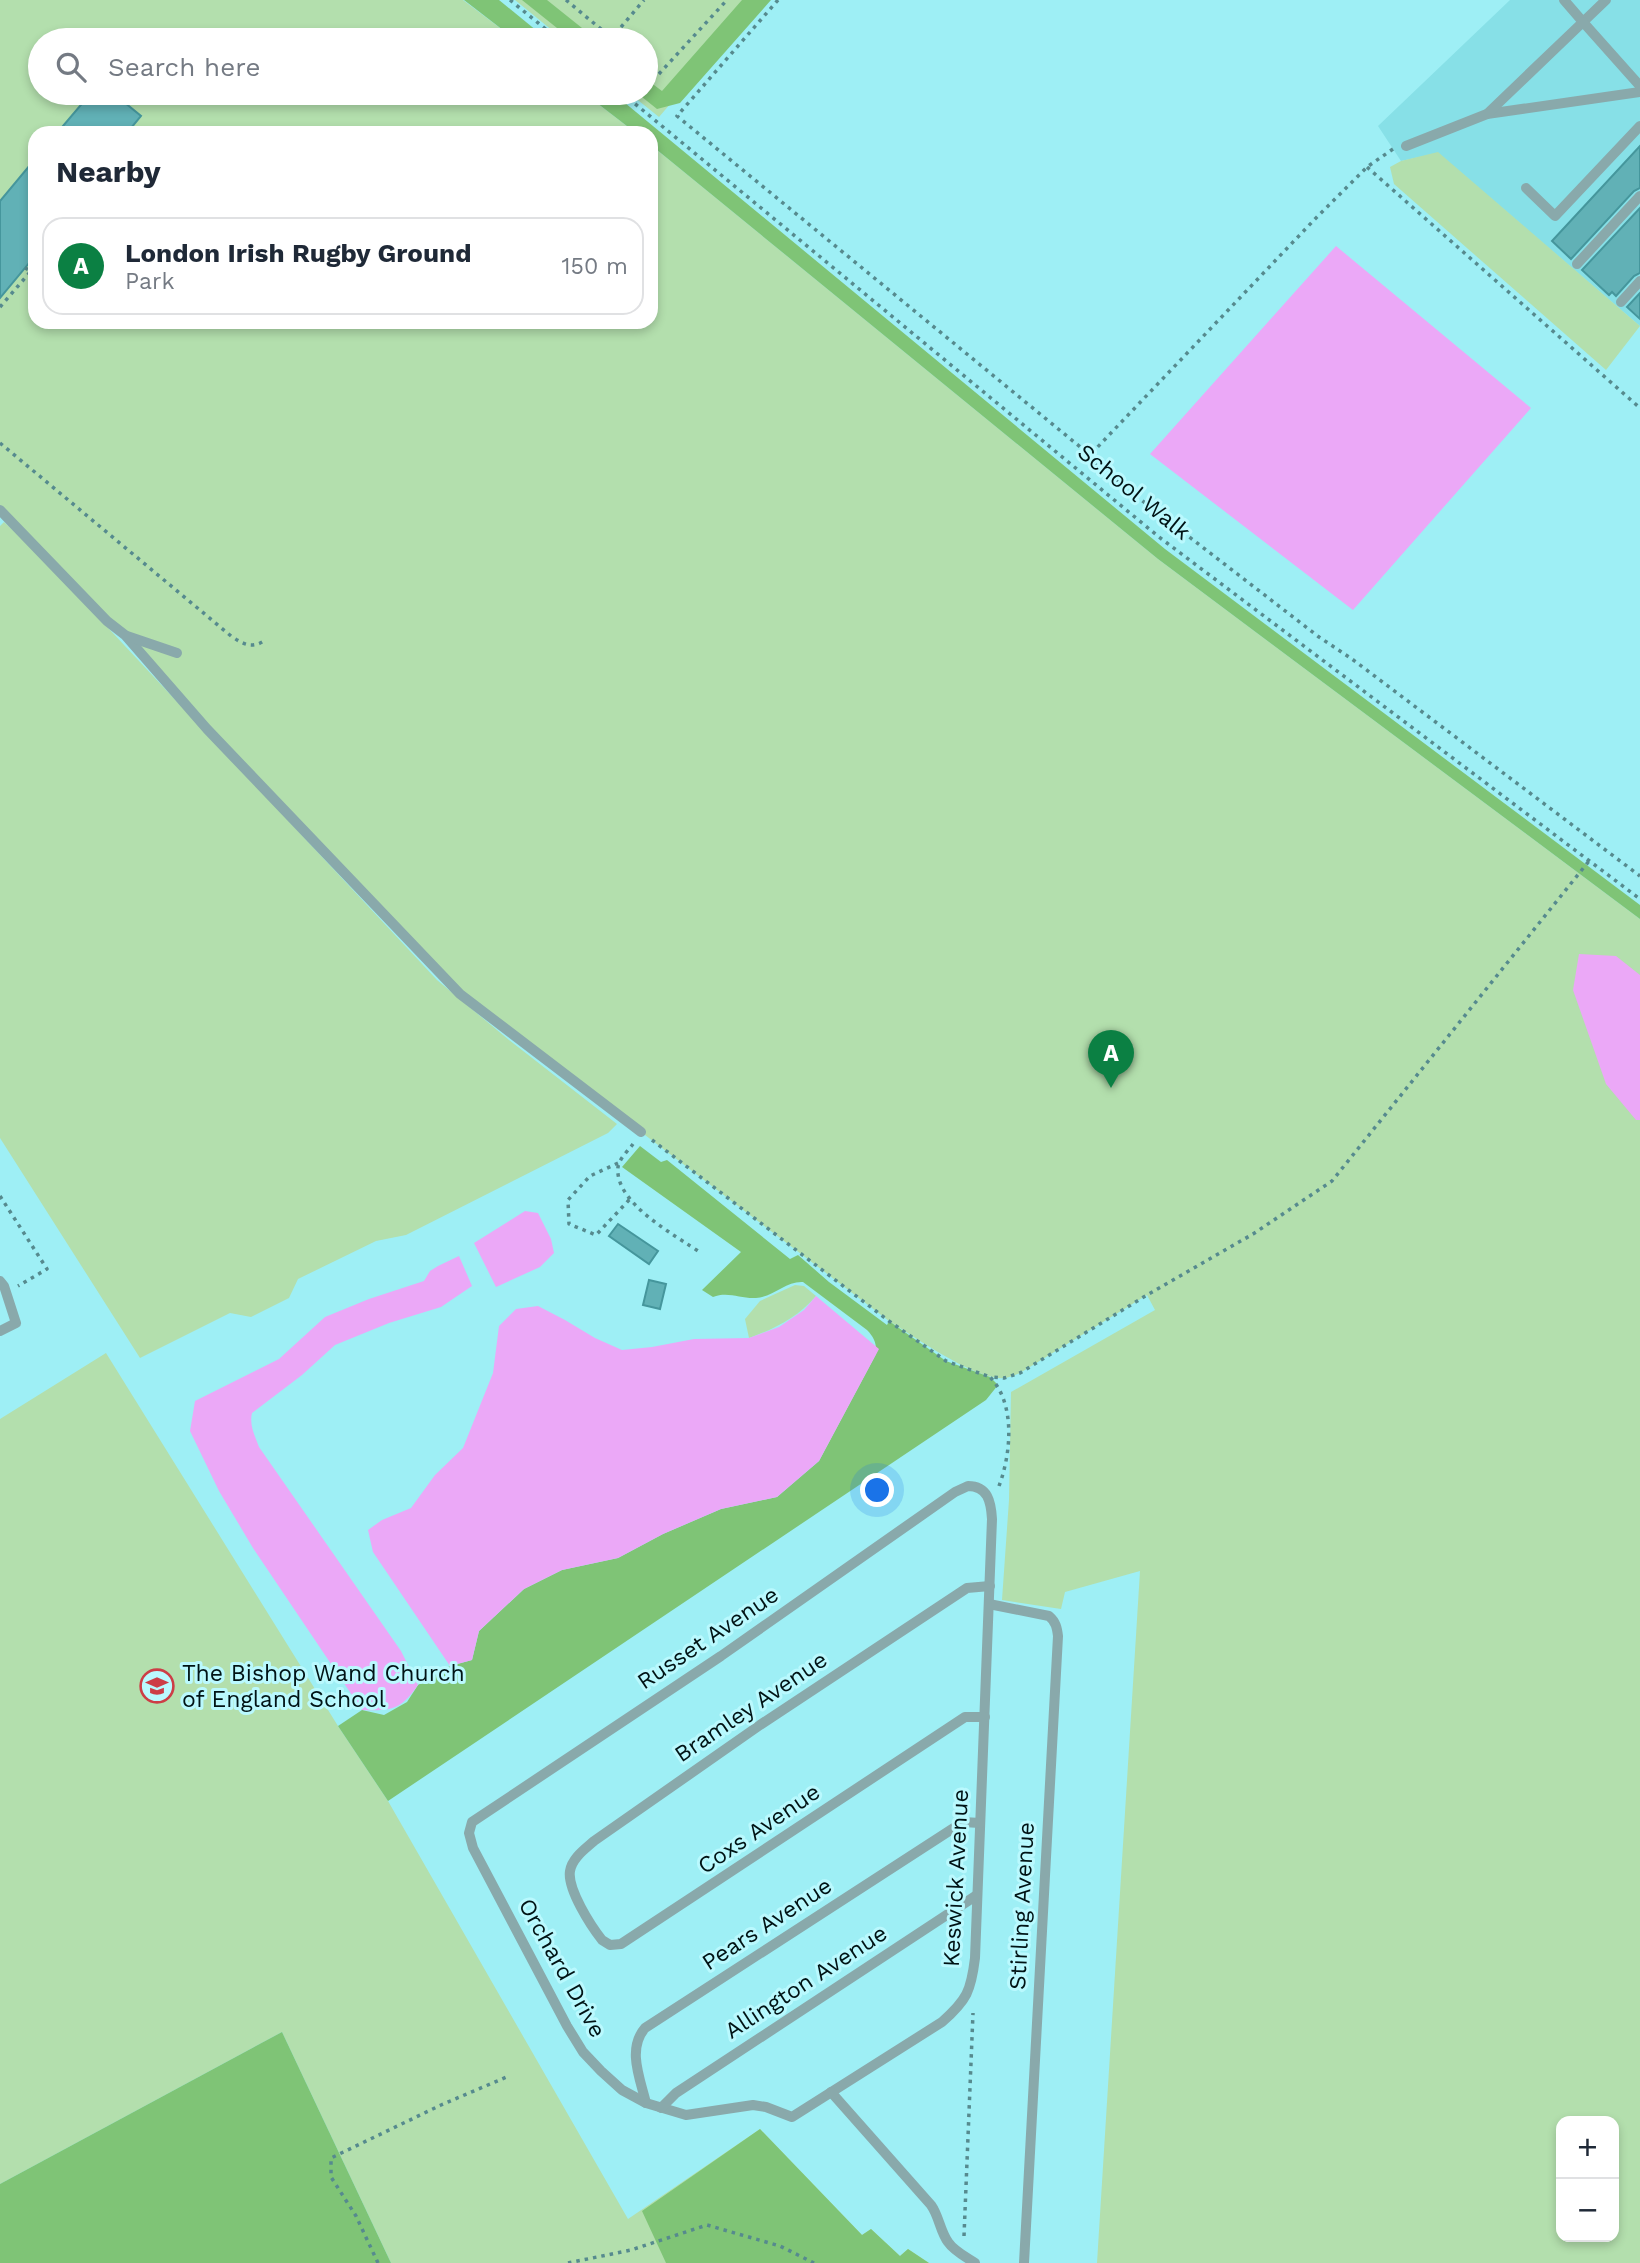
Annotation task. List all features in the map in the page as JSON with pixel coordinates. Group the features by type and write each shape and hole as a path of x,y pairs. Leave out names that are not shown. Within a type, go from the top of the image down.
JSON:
{"lane":[{"path":"1564,0 1640,86"},
{"path":"1486,114 1606,0"},
{"path":"1406,145 1486,114 1640,92"},
{"path":"1526,188 1555,216 1640,126"},
{"path":"1577,264 1640,196"},
{"path":"1620,302 1640,281"},
{"path":"0,510 107,621 125,635 207,729 460,995 641,1132"},
{"path":"125,635 177,653"},
{"path":"0,1281 16,1323 0,1331"},
{"name":"Russet Avenue","path":"469,1833 472,1822 483,1813 721,1656 955,1492 968,1486 977,1486"},
{"name":"Keswick Avenue","path":"646,2102 686,2115 753,2105 792,2117 942,2022 959,2007 972,1984 992,1519 990,1502 984,1491 977,1486"},
{"name":"Bramley Avenue","path":"575,1894 570,1871 578,1855 594,1842 760,1725 967,1588 990,1586"},
{"name":"Stirling Avenue","path":"989,1604 1049,1616 1054,1620 1058,1636 1024,2263"},
{"name":"Coxs Avenue","path":"575,1894 602,1940 610,1945 621,1944 965,1717 985,1717"},
{"name":"Pears Avenue","path":"646,2102 634,2047 645,2028 963,1822 980,1823"},
{"name":"Orchard Drive","path":"469,1833 472,1849 583,2052 622,2090 646,2102"},
{"name":"Allington Avenue","path":"661,2108 676,2093 977,1895"},
{"path":"831,2092 932,2205 947,2241 975,2263"}],"path":[{"path":"510,0 544,28"},
{"path":"566,0 598,28"},
{"path":"621,28 643,0"},
{"path":"658,75 727,0"},
{"path":"778,0 677,116 1090,455 1096,465 1319,637 1640,876"},
{"name":"School Walk","path":"637,105 1159,537 1640,899"},
{"path":"1090,455 1367,167 1391,149 1406,145"},
{"path":"1367,167 1640,408"},
{"path":"0,307 28,274"},
{"path":"0,443 231,636 246,645 258,645 264,640"},
{"path":"701,1253 636,1207 618,1180 620,1162 641,1132 889,1321 946,1361 990,1377 1004,1378 1020,1373 1253,1234 1332,1181 1590,860"},
{"path":"620,1162 590,1176 568,1200 569,1224 596,1235 630,1199"},
{"path":"0,1196 47,1269 6,1294"},
{"path":"990,1377 998,1385 1008,1418 1006,1467 996,1495 992,1519"},
{"path":"963,2256 973,2012"},
{"path":"378,2263 356,2216 331,2177 331,2158 441,2105 509,2076"},
{"path":"568,2263 631,2250 707,2225 780,2246 814,2263"}],"shaded area":[{"path":"1510,0 1640,0 1640,326 1438,153 1401,161 1378,126"},
{"path":"1336,246 1531,408 1353,610 1150,454"},
{"path":"1579,954 1616,956 1640,975 1640,1120 1636,1120 1606,1084 1573,990"},
{"path":"525,1211 538,1213 551,1239 554,1253 540,1267 496,1287 474,1243"},
{"path":"459,1256 472,1286 441,1307 389,1323 335,1345 302,1375 252,1413 251,1417 259,1447 401,1651 418,1685 406,1700 394,1707 362,1710 253,1548 219,1491 190,1431 195,1401 279,1359 325,1317 424,1281 430,1271"},
{"path":"816,1296 879,1349 819,1461 777,1497 721,1509 663,1534 618,1558 562,1570 524,1589 479,1631 472,1660 450,1666 373,1552 368,1530 382,1520 411,1508 435,1475 463,1448 493,1373 499,1326 516,1309 538,1306 622,1350 694,1339 749,1338 779,1327 804,1310"}],"green space":[{"path":"0,0 463,0 500,28 28,28 28,105 600,105 627,126 28,126 28,329 658,329 658,151 1158,559 1640,919 1640,2263 1097,2263 1140,1571 1065,1592 1061,1609 1002,1600 1009,1500 1011,1392 1155,1310 1147,1295 1020,1373 1006,1378 992,1377 962,1365 889,1321 460,994 0,510"},
{"path":"464,0 499,0 533,28 500,28"},
{"path":"515,0 759,0 659,117 644,105 658,105 658,28 549,28"},
{"path":"522,0 547,0 582,28 557,28"},
{"path":"742,0 771,0 680,103 657,109 652,105 658,105 658,88 662,91"},
{"path":"600,105 628,105 653,126 627,126"},
{"path":"658,130 1165,549 1640,905 1640,919 1158,559 658,151"},
{"path":"1438,152 1640,326 1606,370 1394,184 1390,167 1401,161"},
{"path":"4,522 40,555 437,980 617,1124 608,1133 406,1235 376,1241 298,1279 289,1298 251,1317 230,1313 140,1358 0,1138 0,526"},
{"path":"640,1146 661,1162 667,1160 790,1259 798,1255 887,1325 889,1321 946,1361 990,1377 998,1385 986,1400 388,1801 338,1726 362,1710 384,1715 407,1702 418,1685 450,1666 472,1660 479,1631 524,1589 562,1570 618,1558 663,1534 721,1509 777,1497 819,1461 876,1354 872,1335 867,1330 803,1282 756,1298 724,1295 713,1297 702,1290 741,1252 622,1167"},
{"path":"795,1285 804,1286 816,1296 786,1322 749,1338 745,1319 760,1301"},
{"path":"106,1353 338,1726 388,1801 628,2219 760,2129 862,2235 871,2229 900,2256 908,2249 929,2263 391,2263 282,2032 0,2184 0,1419"},
{"path":"282,2032 391,2263 0,2263 0,2184"},
{"path":"760,2129 862,2235 871,2229 900,2256 908,2249 929,2263 666,2263 642,2211"}],"building":[{"path":"81,105 128,105 141,116 133,126 63,126"},
{"path":"1640,146 1640,188 1634,191 1571,259 1552,241"},
{"path":"28,167 28,264 0,298 0,201"},
{"path":"1640,208 1640,273 1616,296 1612,292 1609,295 1582,270"},
{"path":"1640,293 1640,319 1627,307"},
{"path":"618,1224 658,1251 649,1264 609,1236"},
{"path":"649,1280 666,1284 660,1309 643,1305"}],"place":[{"name":"London Irish Rugby Ground","path":"1111,1088"},
{"name":"The Bishop Wand Church of England School","path":"157,1686"}]}
